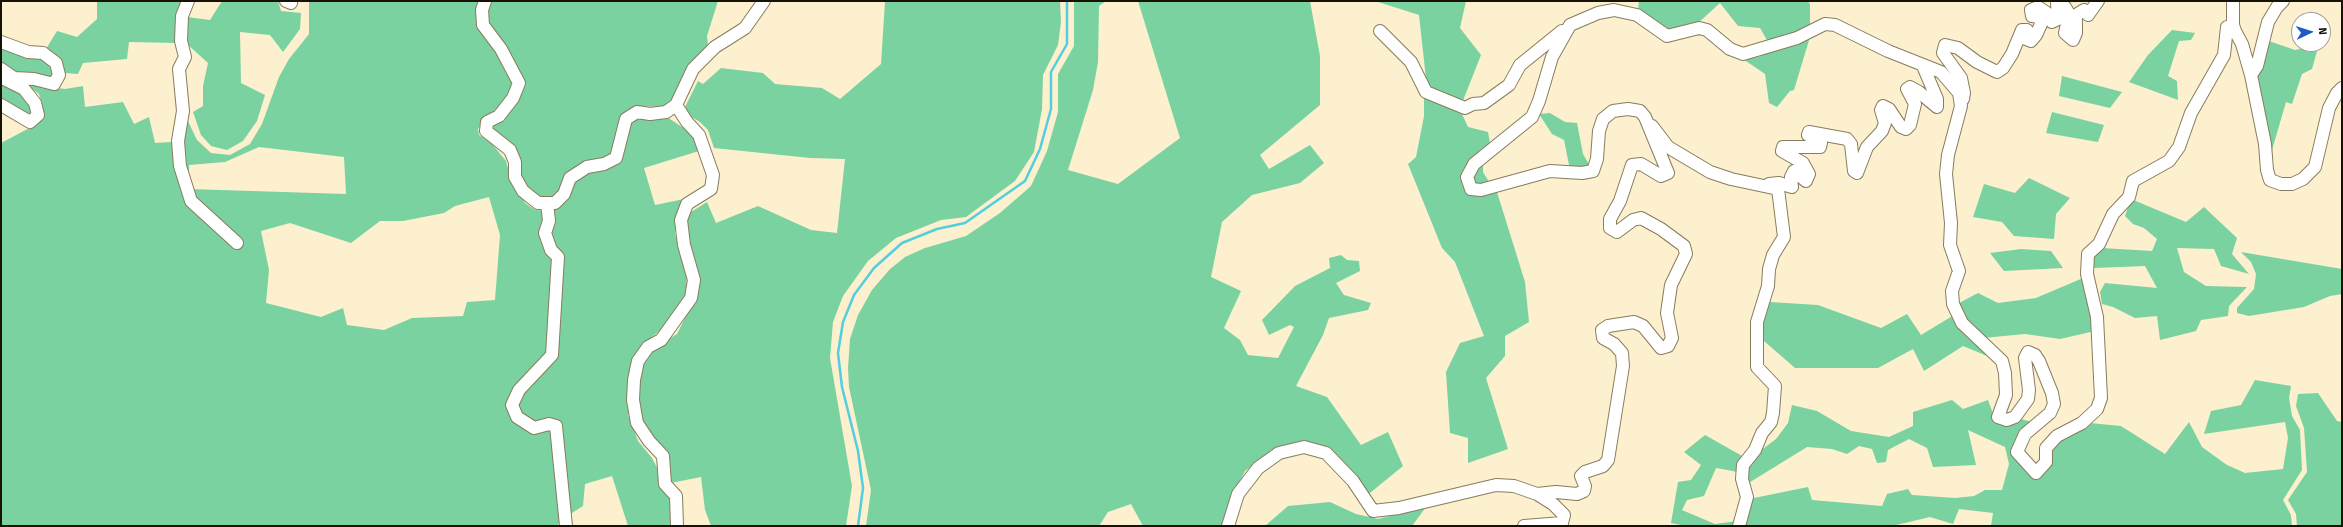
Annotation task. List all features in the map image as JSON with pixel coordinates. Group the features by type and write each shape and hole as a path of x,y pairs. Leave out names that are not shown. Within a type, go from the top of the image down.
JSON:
{"street":[{"path":"188,1 182,16 181,41 185,57 179,70 183,111 178,141 180,166 191,201 237,243"},
{"path":"286,1 291,3 292,1"},
{"path":"485,1 482,10 483,25 501,49 519,83 513,98 499,116 487,122 486,131 510,150 515,162 515,177 523,191 538,203 555,203 564,194 570,178 587,167 604,164 616,158 626,119 637,112 650,114 666,112 676,105 693,69 715,47 745,28 764,1"},
{"path":"2098,1 2088,14 2084,10 2076,15 2076,33 2073,40 2065,33 2069,14 2065,7 2057,2 2058,19 2052,22 2047,13 2038,8 2031,10 2032,16 2040,17 2041,24 2036,35 2031,41 2026,39 2027,30 2022,30 2012,54 2003,68 1998,72 1977,62 1958,48 1945,45 1943,53 1961,78 1964,93 1948,155 1946,174 1952,223 1950,245 1959,271 1952,291 1953,304 1962,323 2002,361 2006,373 2006,395 1998,417 2007,420 2015,416 2028,399 2030,390 2025,358 2028,352 2035,355 2039,361 2052,393 2054,404 2050,413 2025,434 2017,452 2036,473 2046,462 2046,448 2056,436 2082,424 2097,409 2101,398 2097,317 2087,274 2088,254 2099,244 2113,214 2129,197 2133,181 2169,161 2179,147 2191,113 2224,55 2227,27 2235,31"},
{"path":"2233,1 2233,25 2242,44 2251,75 2265,144 2267,170 2270,180 2281,184 2292,184 2303,179 2315,167 2330,108 2337,93 2342,88"},
{"path":"2251,75 2257,66 2268,22 2277,7 2283,1"},
{"path":"1380,31 1410,62 1426,92 1465,108 1472,104 1484,103 1509,85 1520,65 1570,25 1598,13 1614,10 1637,15 1667,36 1699,28 1707,30 1730,49 1743,54 1797,38 1825,24 1848,30 1923,66 1941,72 1959,93 1961,106"},
{"path":"1570,25 1552,57 1539,101 1532,117 1474,164 1467,177 1471,189 1481,190 1550,171 1582,173 1593,170 1597,159 1599,131 1603,119 1613,111 1628,109 1640,111 1668,147 1691,162 1731,179 1778,189 1784,238 1772,255 1768,286 1757,322 1757,366 1775,386 1771,422 1762,433 1755,450 1743,465 1742,479 1747,497 1739,526"},
{"path":"1,42 28,52 43,52 56,63 59,75 54,84 34,79 14,78 1,69"},
{"path":"1762,185 1779,183 1792,187 1790,176 1794,171 1806,181 1809,174 1803,163 1782,151 1783,147 1820,147 1821,143 1808,136 1809,132 1847,139 1851,144 1854,172 1857,173 1867,147 1882,131 1885,123 1881,110 1883,106 1889,109 1901,127 1906,129 1910,125 1914,104 1907,89 1910,87 1919,92 1937,107 1937,99 1923,66"},
{"path":"1,78 24,89 35,103 38,115 30,122 1,105"},
{"path":"676,105 687,122 699,135 713,175 711,189 687,204 681,220 684,245 694,280 690,298 662,340 648,347 638,361 634,380 633,400 637,423 649,441 663,456 665,484 676,496 676,526"},
{"path":"1537,494 1556,492 1577,494 1584,492 1585,486 1581,476 1585,472 1603,466 1608,460 1623,366 1622,353 1614,344 1603,338 1602,330 1608,326 1634,322 1643,326 1661,348 1668,346 1672,338 1667,313 1671,285 1686,254 1684,246 1661,229 1641,218 1633,220 1617,232 1610,228 1610,219 1620,201 1632,165 1641,164 1661,176 1668,173 1645,117"},
{"path":"547,203 549,221 545,233 551,250 558,257 552,355 519,390 512,405 518,417 534,428 549,424 556,426 566,526"},
{"path":"1228,526 1238,494 1258,468 1279,453 1304,447 1326,453 1353,481 1373,511 1399,508 1496,485 1514,486 1537,494 1553,504 1564,515 1562,523 1524,526"}],"green space":[{"path":"97,1 185,1 176,43 129,42 127,59 83,63 78,74 65,73 46,49 57,31 77,37 97,19"},
{"path":"222,1 278,1 281,11 301,13 300,29 283,52 270,35 240,32 241,83 265,95 257,121 243,141 227,150 211,146 201,135 193,112 203,106 203,86 208,63 186,43 187,17 210,20"},
{"path":"309,1 479,1 496,50 512,80 510,91 501,105 486,117 478,129 479,135 492,144 506,161 512,182 525,203 535,210 549,211 574,181 590,171 606,167 630,121 638,118 667,117 694,135 699,151 644,168 655,205 684,199 675,221 675,234 687,275 685,299 661,330 644,343 628,391 628,415 638,441 652,458 673,499 672,526 628,526 612,476 585,484 583,506 561,520 557,526 1,526 1,143 37,124 43,117 42,103 39,94 30,87 34,85 65,89 83,86 85,107 123,102 134,124 149,117 155,143 171,142 177,136 186,117 197,140 211,153 230,155 250,144 262,124 279,77 289,59 309,34","holes":["259,147 344,157 346,194 189,189 189,165 225,162","489,197 500,235 495,300 467,302 463,316 412,318 384,330 347,325 343,308 321,317 266,303 269,270 261,231 290,223 351,243 380,221 403,221 444,213 455,206"]},
{"path":"488,1 718,1 707,36 708,46 672,99 663,107 636,106 625,113 612,157 560,192 553,200 540,200 519,179 517,162 489,130 522,90 487,24"},
{"path":"885,1 1060,1 1061,22 1058,45 1043,75 1042,109 1034,152 1015,181 966,217 941,220 896,238 868,261 843,296 833,322 830,358 852,486 846,526 711,526 705,510 701,477 671,483 640,424 637,383 641,362 649,351 677,334 693,302 686,222 691,212 707,202 716,223 758,206 811,230 837,233 845,159 810,158 714,148 708,130 700,122 690,116 685,107 698,81 703,84 721,68 763,73 775,84 822,88 840,99 881,64"},
{"path":"1074,1 1106,1 1099,6 1098,62 1093,90 1068,170 1118,184 1180,138 1138,1 1310,1 1320,56 1320,105 1260,155 1269,169 1310,145 1324,163 1300,183 1252,195 1222,222 1211,277 1241,291 1224,328 1240,340 1248,355 1278,358 1294,327 1290,325 1269,335 1262,320 1295,286 1330,268 1329,258 1341,255 1347,260 1359,261 1360,271 1336,283 1344,295 1371,303 1368,310 1329,318 1323,335 1296,386 1327,397 1361,445 1388,432 1403,466 1365,497 1328,449 1272,451 1245,471 1231,498 1223,526 1143,526 1131,504 1108,512 1099,526 866,526 871,490 849,387 848,368 850,339 858,315 872,290 890,269 905,257 925,248 966,236 1000,213 1031,186 1047,151 1058,112 1058,74 1074,46"},
{"path":"1375,1 1466,1 1460,28 1481,55 1462,103 1427,88 1419,15"},
{"path":"1639,1 1808,1 1810,4 1810,25 1794,34 1768,42 1760,28 1738,26 1720,3 1698,23 1667,31 1638,9"},
{"path":"2172,30 2195,33 2191,40 2179,41 2168,76 2177,81 2178,100 2129,82 2148,55"},
{"path":"1810,37 1794,90 1790,91 1777,107 1769,103 1765,74 1743,59 1758,57"},
{"path":"2269,41 2291,49 2291,52 2317,52 2312,69 2302,74 2292,104 2286,102 2272,150 2254,76"},
{"path":"1,45 47,59 55,77 48,78 39,74 16,72 1,65"},
{"path":"2062,76 2122,92 2110,108 2059,96"},
{"path":"1,81 32,103 33,117 1,102"},
{"path":"1424,96 1461,112 1468,127 1488,132 1490,143 1472,161 1465,175 1477,193 1497,192 1525,282 1529,322 1505,336 1505,356 1486,378 1508,449 1468,463 1468,438 1450,433 1446,372 1460,343 1484,336 1455,262 1442,248 1408,164 1416,157 1424,116"},
{"path":"2052,112 2104,125 2098,142 2046,133"},
{"path":"1550,113 1565,122 1577,123 1583,154 1591,168 1570,170 1564,140 1552,134 1539,114"},
{"path":"1483,160 1483,172 1491,185 1473,187 1469,177"},
{"path":"2029,178 2070,198 2056,214 2054,239 2014,236 2002,222 1973,217 1984,184 2015,193"},
{"path":"2131,199 2186,222 2204,207 2237,238 2232,254 2249,274 2221,266 2214,249 2177,248 2184,272 2206,286 2247,287 2229,306 2228,316 2201,320 2196,331 2160,340 2157,316 2135,318 2113,307 2102,304 2100,292 2105,283 2157,288 2145,266 2094,268 2090,264 2093,256 2102,248 2152,251 2157,239 2144,228 2133,224 2125,216"},
{"path":"2021,249 2051,251 2063,268 2004,271 1990,253"},
{"path":"2241,252 2342,269 2342,294 2330,296 2304,307 2249,316 2237,313 2237,308 2254,289 2256,274 2251,262"},
{"path":"2083,278 2095,331 2060,339 2025,334 1983,338 1966,322 1959,303 1978,293 1998,303 2036,298"},
{"path":"1770,302 1818,305 1881,328 1907,314 1921,335 1954,315 1992,358 1963,346 1924,371 1913,349 1878,368 1795,368 1764,341 1761,323"},
{"path":"2255,380 2291,386 2289,398 2292,416 2300,430 2302,470 2283,500 2291,515 2292,526 1991,526 1993,513 1959,509 1953,524 1930,517 1892,526 1743,526 1749,499 1808,487 1812,500 1882,506 1887,494 1908,489 1912,495 1955,498 1974,496 1985,490 2002,490 2009,464 2005,447 1968,430 1976,465 1933,467 1927,448 1909,439 1888,450 1886,462 1877,463 1872,449 1859,446 1847,454 1832,449 1807,447 1747,484 1746,467 1756,454 1776,439 1788,423 1792,405 1817,411 1851,431 1889,437 1913,426 1913,412 1952,400 1963,409 1988,400 1995,419 2008,424 2021,419 2036,423 2014,453 2022,467 2036,476 2046,471 2052,449 2058,440 2090,423 2121,426 2165,454 2189,422 2202,447 2227,465 2245,473 2283,469 2288,438 2285,422 2204,434 2211,411 2241,405"},
{"path":"2318,393 2337,421 2342,422 2342,526 2297,526 2296,514 2288,500 2307,472 2304,428 2296,406 2298,394"},
{"path":"1705,435 1744,457 1738,472 1716,468 1704,496 1687,500 1682,510 1715,524 1737,521 1737,526 1686,526 1671,523 1678,482 1691,480 1701,465 1684,452"},
{"path":"1330,502 1356,514 1378,519 1426,507 1412,526 1265,526 1288,506"}],"waterway":[{"path":"858,526 863,488 858,451 842,387 838,353 843,322 854,295 874,268 902,243 937,229 965,223 1025,181 1040,149 1051,109 1051,72 1067,44 1067,1"}]}
